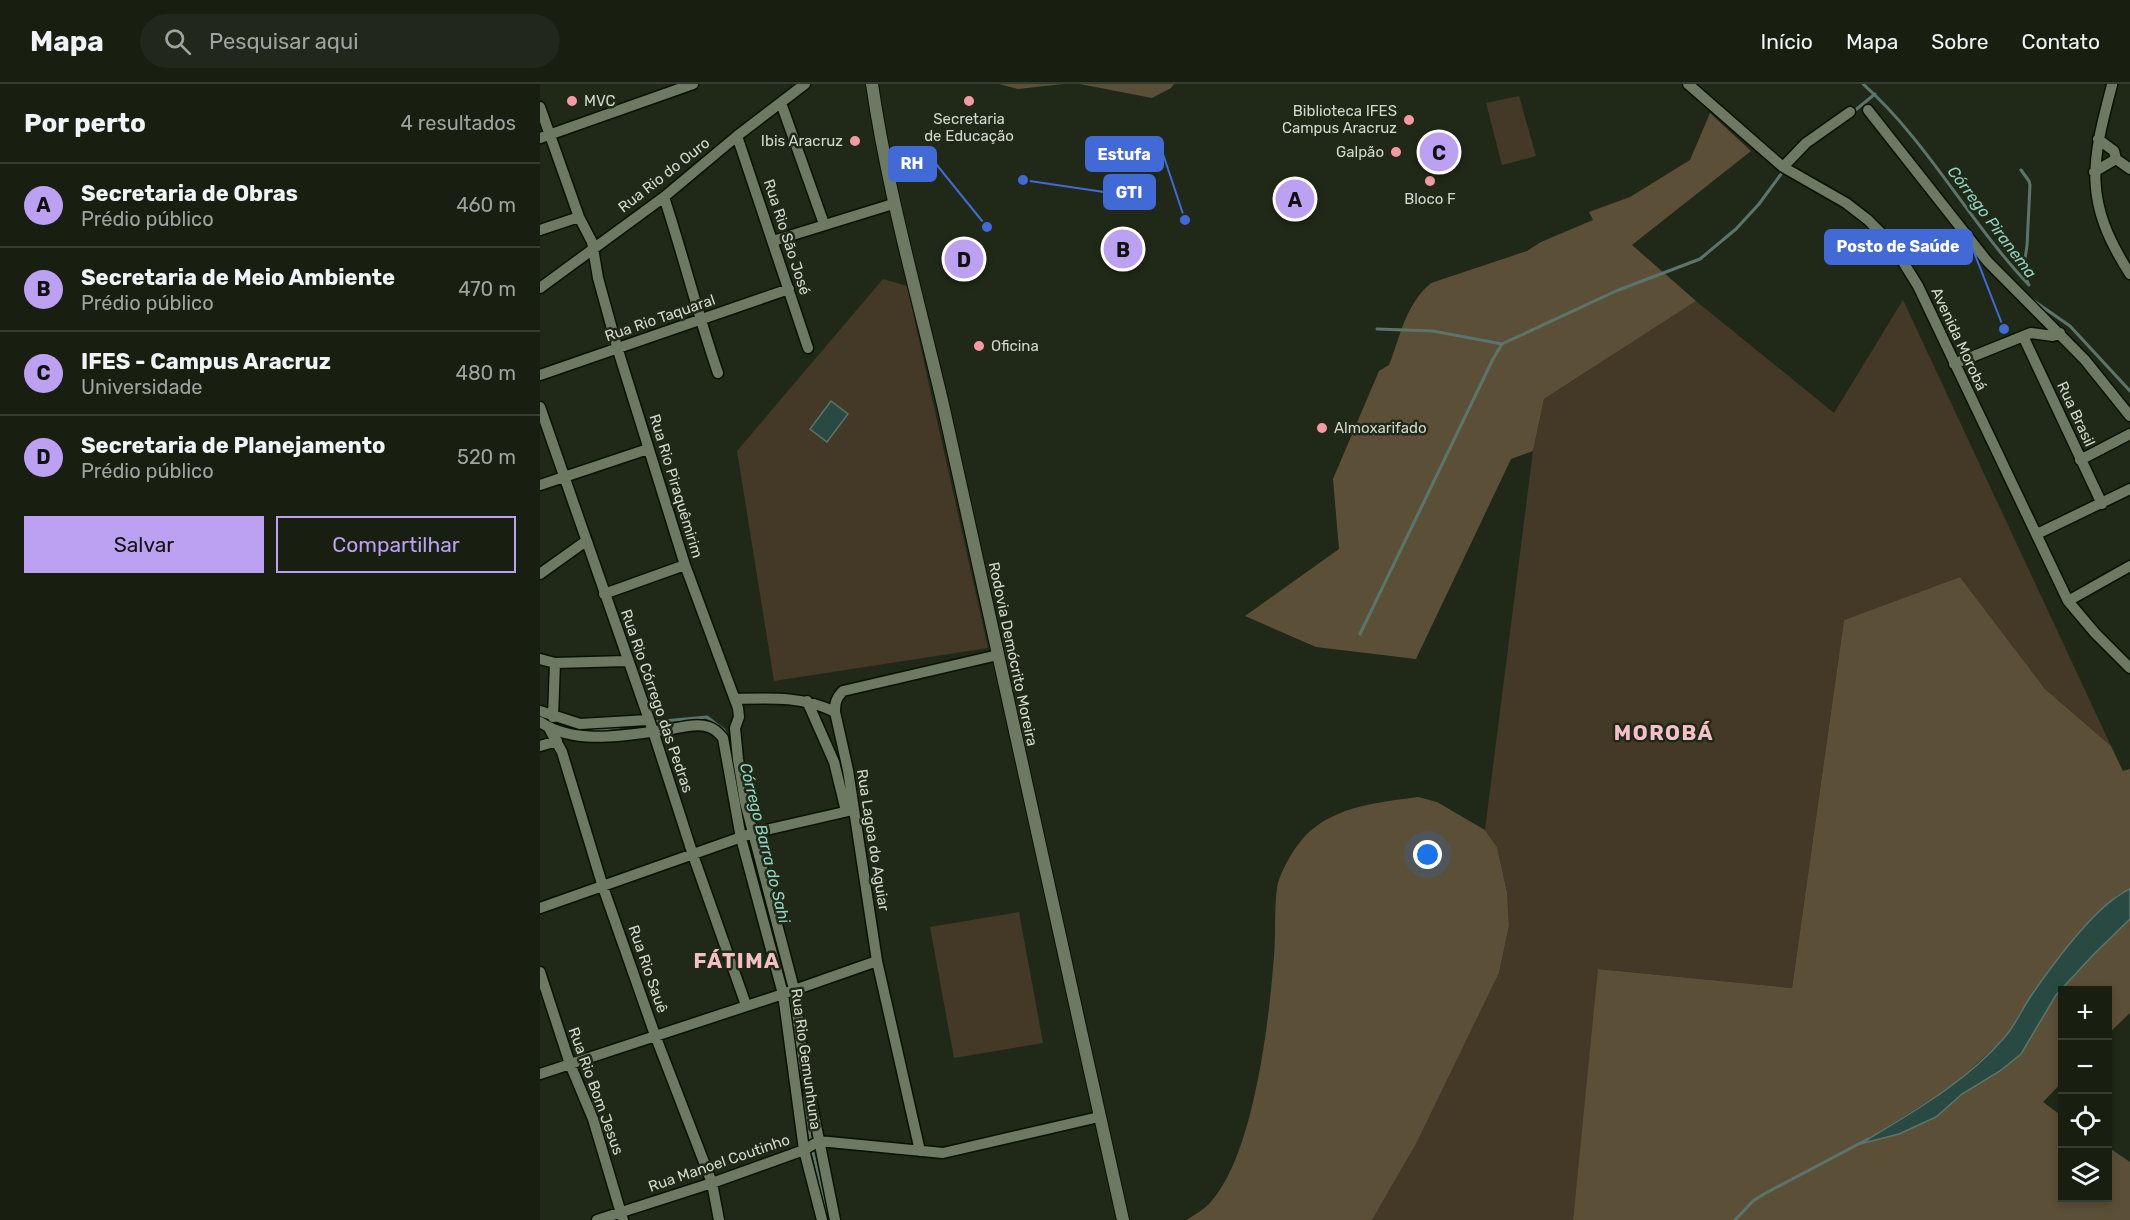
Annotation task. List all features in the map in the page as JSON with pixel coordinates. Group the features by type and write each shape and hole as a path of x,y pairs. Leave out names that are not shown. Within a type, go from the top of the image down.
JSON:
{"street":[{"path":"545,136 693,84"},
{"name":"Rua Rio do Ouro","path":"540,288 664,197 805,84"},
{"name":"Avenida Morobá","path":"1688,84 1783,167 1846,202 1892,244 1918,286 2068,601 2095,633 2128,661"},
{"path":"2114,84 2098,139 2094,172 2100,213 2114,248 2130,274"},
{"name":"Rodovia Demócrito Moreira","path":"871,87 893,204 944,410 1123,1220"},
{"path":"781,103 824,224"},
{"name":"Rua Rio Piraquêmirim","path":"540,107 545,136 579,217 589,235 617,347 648,449 685,565 735,699 739,717 735,728"},
{"path":"1868,110 1987,261 2085,360 2130,416"},
{"path":"1783,167 1806,143 1850,112"},
{"name":"Rua Rio São José","path":"738,136 808,348"},
{"path":"2098,139 2114,151 2116,159 2130,169"},
{"path":"2094,172 2116,159"},
{"path":"664,197 718,373"},
{"path":"773,241 893,204"},
{"path":"540,230 579,217"},
{"name":"Rua Rio Taquaral","path":"540,375 789,289"},
{"path":"1954,364 2031,333 2053,336 2060,333"},
{"name":"Rua Brasil","path":"2023,336 2102,504"},
{"name":"Rua Rio Córrego das Pedras","path":"540,407 746,1005"},
{"path":"2080,460 2130,434"},
{"path":"540,485 648,449"},
{"path":"2037,534 2130,489"},
{"path":"540,574 586,541"},
{"path":"604,594 685,565"},
{"path":"2068,601 2130,566"},
{"path":"735,699 781,698 807,701 835,712 837,696 843,692 998,655"},
{"path":"540,659 555,663 627,661"},
{"path":"553,717 555,663"},
{"path":"540,908 753,833 850,811 834,762 807,701"},
{"path":"540,711 580,724 648,720"},
{"name":"Rua Lagoa do Aguiar","path":"835,712 848,771 850,811 877,961 920,1151"},
{"name":"Rua Rio Gemunhuna","path":"545,725 572,736 607,736 699,725 716,730 723,738 741,838 783,994 804,1150 822,1220"},
{"name":"Rua Rio Sauê","path":"545,725 557,741 603,887 655,1035 712,1183 719,1220"},
{"name":"Rua Rio Gemunhuna","path":"735,728 738,759 753,833 794,989 799,1034 835,1220"},
{"path":"540,746 557,741"},
{"path":"540,1074 877,961"},
{"name":"Rua Rio Bom Jesus","path":"540,972 570,1064 594,1119 622,1216"},
{"path":"819,1141 943,1153 1099,1117"},
{"name":"Rua Manoel Coutinho","path":"597,1220 622,1216 804,1150 819,1141"}],"shaded area":[{"path":"999,84 1063,84 1018,89"},
{"path":"1080,84 1174,84 1152,98"},
{"path":"1519,96 1536,156 1502,165 1486,103"},
{"path":"1710,113 1751,151 1632,245 1696,301 1544,399 1533,451 1511,459 1416,659 1316,647 1245,616 1339,549 1333,479 1379,371 1389,365 1409,311 1422,292 1431,283 1527,251 1541,242 1593,220 1589,212 1630,197 1690,160"},
{"path":"883,279 907,286 988,648 774,681 737,451"},
{"path":"1903,300 2111,746 2045,689 1960,577 1844,620 1792,988 1599,969 1573,1220 1372,1220 1416,1144 1499,973 1509,926 1507,892 1497,847 1485,830 1533,451 1544,399 1696,301 1834,413"},
{"path":"1960,577 2045,689 2111,746 2123,771 2130,769 2130,889 2117,895 2076,936 2031,996 2005,1038 1951,1087 1863,1142 1935,1117 1962,1094 2000,1071 2021,1054 2058,993 2058,1086 2043,1102 2058,1113 2058,1202 2112,1202 2112,1150 2130,1162 2130,1220 1573,1220 1598,969 1792,988 1844,620"},
{"path":"1418,797 1437,802 1485,830 1497,847 1507,892 1509,926 1499,973 1416,1144 1372,1220 1187,1220 1209,1204 1225,1183 1248,1122 1268,1016 1277,888 1289,859 1308,833 1332,817 1360,807"},
{"path":"1019,912 1043,1043 954,1058 930,927"},
{"path":"2130,919 2130,1013 2112,1030 2112,986 2064,986"}],"water":[{"path":"831,401 848,414 827,442 810,429"},
{"path":"2130,889 2130,919 2064,986 2058,986 2058,993 2021,1054 2000,1071 1962,1094 1936,1117 1899,1134 1860,1144 1936,1097 1972,1070 2008,1033 2040,983 2076,936 2117,897"}],"waterway":[{"name":"Córrego Piranema","path":"1863,84 1908,131 2007,261 2029,285"},
{"path":"1853,112 1875,94"},
{"path":"1360,634 1502,344 1616,291 1700,259 1736,229 1759,204 1784,170"},
{"path":"2021,170 2030,185 2027,246 2023,271 2028,283"},
{"name":"Córrego Piranema","path":"2031,299 2070,326 2130,391"},
{"path":"1377,329 1433,331 1502,344"},
{"name":"Córrego Barra do Sahi","path":"653,722 707,717 724,730 727,737"},
{"name":"Córrego Barra do Sahi","path":"579,728 591,731 619,727"},
{"name":"Córrego Barra do Sahi","path":"730,746 733,760"},
{"name":"Córrego Barra do Sahi","path":"783,967 787,988"},
{"name":"Córrego Barra do Sahi","path":"792,1021 798,1062"},
{"name":"Córrego Barra do Sahi","path":"799,1068 811,1142"},
{"path":"1735,1220 1753,1201 1764,1194 1868,1139"},
{"name":"Córrego Barra do Sahi","path":"812,1148 829,1220"}],"place":[{"name":"MVC","path":"572,101"},
{"name":"Secretaria de Educação","path":"969,101"},
{"name":"Biblioteca IFES Campus Aracruz","path":"1409,120"},
{"name":"Ibis Aracruz","path":"855,141"},
{"name":"Galpão","path":"1396,152"},
{"name":"IFES - Campus Aracruz","path":"1439,152"},
{"name":"GTI","path":"1023,180"},
{"name":"Bloco F","path":"1430,181"},
{"name":"Secretaria de Obras","path":"1295,199"},
{"name":"Estufa","path":"1185,220"},
{"name":"RH","path":"987,227"},
{"name":"Secretaria de Meio Ambiente","path":"1123,249"},
{"name":"Secretaria de Planejamento","path":"964,259"},
{"name":"Posto de Saúde","path":"2004,329"},
{"name":"Oficina","path":"979,346"},
{"name":"Almoxarifado","path":"1322,428"}],"district":[{"name":"MOROBÁ","path":"1664,732"},
{"name":"FÁTIMA","path":"737,960"}]}
